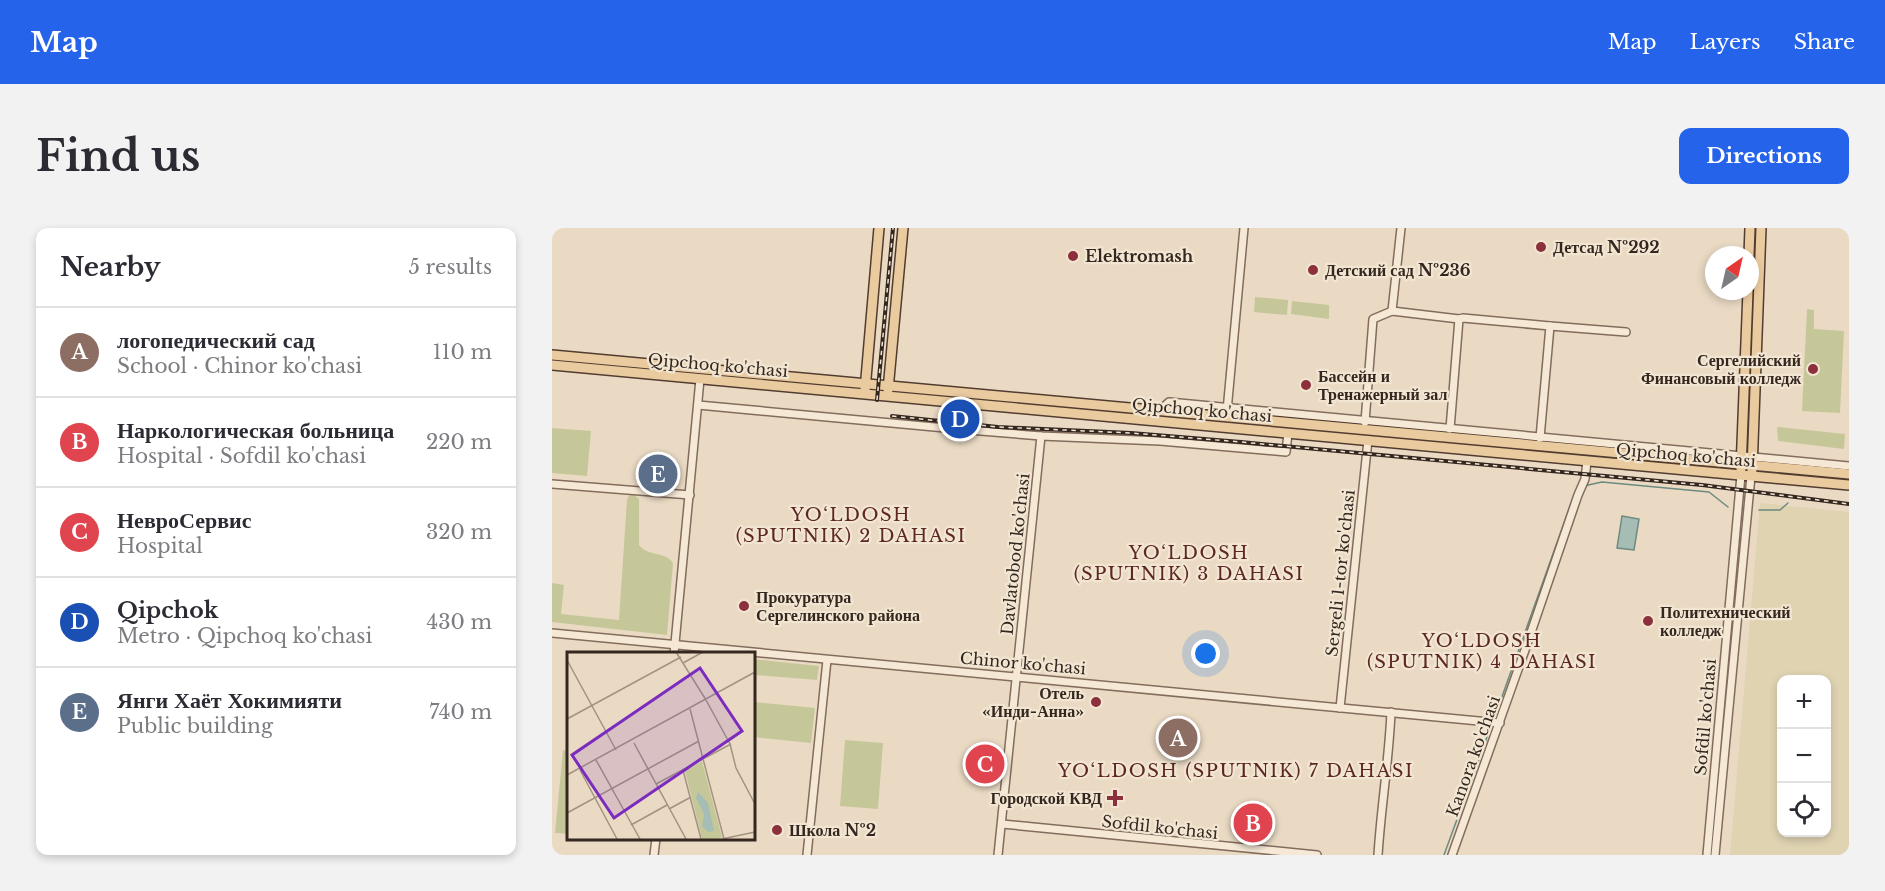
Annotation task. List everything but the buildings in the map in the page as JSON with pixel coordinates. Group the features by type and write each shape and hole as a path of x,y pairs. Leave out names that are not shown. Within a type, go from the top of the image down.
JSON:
{"main road":[{"path":"865,389 879,228"},
{"path":"887,396 903,228"},
{"path":"1749,246 1750,228"},
{"path":"1751,476 1761,228"},
{"path":"1741,475 1748,300"},
{"name":"Qipchoq ko'chasi","path":"552,355 714,375 865,389 887,396 994,401 1159,416 1288,433 1309,430 1610,458 1741,475 1849,485"},
{"name":"Qipchoq ko'chasi","path":"552,365 700,379 714,375"},
{"name":"Qipchoq ko'chasi","path":"865,389 888,386 994,401"},
{"name":"Qipchoq ko'chasi","path":"1159,416 1227,412 1368,440 1587,460 1610,458 1741,460 1849,474"},
{"path":"1741,475 1752,461"}],"street":[{"path":"1227,412 1244,228"},
{"path":"1392,311 1401,228"},
{"path":"1365,422 1373,319 1392,311 1459,320 1463,318 1626,332"},
{"path":"1450,429 1459,320"},
{"path":"1540,438 1550,326"},
{"path":"674,652 700,379"},
{"path":"698,405 1041,436 1160,441 1286,453 1288,433"},
{"name":"Qipchoq ko'chasi","path":"1227,412 1450,429 1724,455 1741,460"},
{"name":"Davlatobod ko'chasi","path":"999,855 1041,436"},
{"name":"Qipchoq ko'chasi","path":"1724,455 1733,451 1742,438"},
{"name":"Qipchoq ko'chasi","path":"1753,439 1756,450 1766,459"},
{"name":"Sergeli 1-tor ko'chasi","path":"1340,708 1368,440"},
{"name":"Qipchoq ko'chasi","path":"1752,461 1766,459 1849,466"},
{"name":"Kanora ko'chasi","path":"1452,855 1495,722 1585,478 1587,460"},
{"name":"Sofdil ko'chasi","path":"1707,855 1741,475"},
{"name":"Sofdil ko'chasi","path":"1715,855 1751,476"},
{"path":"552,484 690,495"},
{"path":"1738,501 1749,501"},
{"name":"Chinor ko'chasi","path":"552,633 740,652"},
{"name":"Chinor ko'chasi","path":"754,653 1495,722"},
{"path":"807,855 826,660"},
{"path":"1723,674 1732,675"},
{"path":"1378,855 1383,788 1390,745 1391,712"},
{"name":"Sofdil ko'chasi","path":"1002,824 1258,853 1317,855"},
{"path":"654,855 656,840"}],"shaded area":[{"path":"1760,503 1849,512 1849,855 1730,855"},
{"path":"1622,516 1639,519 1634,550 1617,548"}],"green space":[{"path":"1255,297 1288,300 1287,315 1254,312"},
{"path":"1292,301 1329,305 1329,319 1291,314"},
{"path":"1807,309 1814,310 1814,329 1844,331 1840,413 1802,411"},
{"path":"1777,427 1845,434 1844,449 1778,441"},
{"path":"552,428 591,431 587,476 552,473"},
{"path":"633,494 639,499 639,545 647,551 670,559 673,563 667,635 552,622 552,583 564,585 561,614 619,620 627,500 629,495"},
{"path":"754,659 819,666 817,680 756,675 754,702"},
{"path":"754,702 815,708 811,743 754,737"},
{"path":"845,740 883,743 878,809 840,806"},
{"path":"563,750 567,751 567,834 555,833"}],"waterway":[{"path":"1583,489 1588,485 1602,482 1709,492 1728,507"},
{"path":"1494,719 1574,495"},
{"path":"1759,510 1780,510 1788,503"},
{"path":"1444,855 1491,726"}],"railway":[{"path":"877,400 893,228"},
{"path":"892,416 998,427 1131,433 1241,442 1702,485 1849,504"}],"place":[{"name":"Детсад №292","path":"1541,247"},
{"name":"Elektromash","path":"1073,256"},
{"name":"Детский сад №236","path":"1313,270"},
{"name":"Сергелийский Финансовый колледж","path":"1813,369"},
{"name":"Бассейн и Тренажерный зал","path":"1306,385"},
{"name":"Qipchok","path":"960,419"},
{"name":"Янги Хаёт Хокимияти","path":"658,474"},
{"name":"Прокуратура Сергелинского района","path":"744,606"},
{"name":"Политехнический колледж","path":"1648,621"},
{"name":"Отель «Инди-Анна»","path":"1096,702"},
{"name":"логопедический сад","path":"1178,738"},
{"name":"НевроСервис","path":"985,764"},
{"name":"Городской КВД","path":"1115,798"},
{"name":"Наркологическая больница","path":"1253,823"},
{"name":"Школа №2","path":"777,830"}],"district":[{"name":"YO‘LDOSH (SPUTNIK) 2 DAHASI","path":"851,525"},
{"name":"YO‘LDOSH (SPUTNIK) 3 DAHASI","path":"1189,563"},
{"name":"YO‘LDOSH (SPUTNIK) 4 DAHASI","path":"1482,651"},
{"name":"YO‘LDOSH (SPUTNIK) 7 DAHASI","path":"1236,771"}]}
